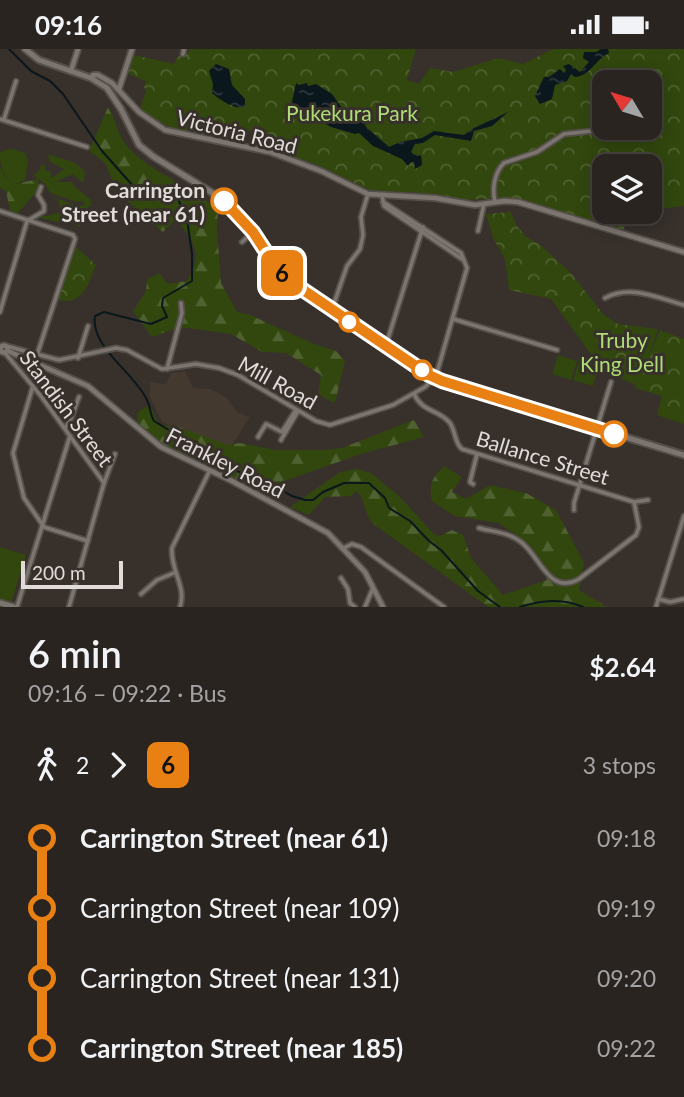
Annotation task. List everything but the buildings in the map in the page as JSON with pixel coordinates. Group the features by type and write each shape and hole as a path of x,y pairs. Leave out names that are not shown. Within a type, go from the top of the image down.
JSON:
{"main road":[{"path":"25,49 39,60 91,78 112,94 139,145 154,157 215,193 253,232 270,258 290,281 435,378 684,455"},
{"path":"0,603 15,607"}],"street":[{"path":"71,71 78,49"},
{"path":"119,89 132,49"},
{"name":"Victoria Road","path":"91,78 98,75 119,89 139,112 171,133 230,142 270,152 321,170 369,194 435,198 467,205 509,201 684,252"},
{"path":"16,81 2,119 87,147"},
{"path":"495,202 494,189 500,166 537,152 564,134 592,131"},
{"path":"0,312 27,221 44,211 44,205 38,195 41,187"},
{"path":"331,310 347,266 360,249 363,235 361,217 369,194"},
{"path":"382,195 383,202 461,253 464,260 467,272 435,378"},
{"path":"478,232 484,204"},
{"path":"0,211 73,235 75,239 37,355"},
{"path":"386,346 422,229"},
{"path":"242,242 253,232"},
{"path":"605,298 626,291 640,292 684,305"},
{"path":"4,349 20,350 61,361 116,348 127,350 166,369 183,311 181,303"},
{"path":"453,319 557,350"},
{"path":"78,358 88,326"},
{"name":"Frankley Road","path":"4,349 88,386 161,447 328,533 365,572 383,607"},
{"name":"Standish Street","path":"4,349 104,483"},
{"name":"Mill Road","path":"166,369 196,364 219,368 238,375 316,421 335,424 393,405 430,384 435,378"},
{"path":"574,510 611,382"},
{"path":"33,386 13,453 24,498 44,527 88,541"},
{"name":"Ballance Street","path":"414,394 421,406 450,423 459,447 634,502 648,500"},
{"path":"65,428 79,397"},
{"path":"258,437 266,424 282,432 297,411"},
{"path":"281,440 297,411"},
{"path":"15,607 70,436"},
{"path":"68,607 115,454"},
{"path":"473,484 470,482 477,454"},
{"path":"180,607 182,592 171,558 174,543 210,470"},
{"path":"480,529 514,537 528,548 549,576 559,582 569,583 579,579 636,535 639,527 634,502"},
{"path":"656,607 684,516"},
{"path":"344,548 352,544 361,547 444,607"},
{"path":"141,594 157,580 174,573"},
{"path":"341,578 348,589 350,603 355,607"},
{"path":"365,607 373,588"},
{"path":"658,599 684,599"}],"shaded area":[{"path":"185,371 193,388 210,389 226,397 237,412 250,417 231,447 162,422 150,397 150,382 166,384 171,373"}],"green space":[{"name":"Pukekura Park","path":"189,49 416,49 407,80 419,84 430,68 453,72 498,58 523,64 553,49 684,49 684,206 662,209 662,154 592,154 592,224 625,224 623,234 504,198 464,200 437,194 370,190 315,164 259,145 261,138 256,133 244,129 241,139 172,129 140,109 146,81 128,74 134,55 174,64 177,57 188,53"},
{"path":"108,107 124,142 137,156 218,211 221,283 237,312 336,351 345,361 335,403 318,395 321,375 286,353 262,352 231,334 180,327 152,337 133,311 146,291 147,279 159,273 168,284 187,281 196,256 188,234 175,220 163,232 117,192 105,163 89,151"},
{"path":"13,149 25,153 28,160 25,180 15,184 7,178 0,159 0,153"},
{"path":"48,156 75,163 85,173 83,183 73,174 55,182 72,182 94,202 90,201 92,205 89,206 80,227 66,221 61,223 40,218 32,220 41,214 46,216 61,212 58,200 53,197 78,206 85,205 83,201 77,202 50,193 45,184 33,175 39,171 41,165 45,165 45,171 50,171 52,178 64,169 50,162"},
{"path":"0,167 4,176 15,184 38,179 39,189 16,215 10,210 6,191 0,188"},
{"name":"Truby King Dell","path":"511,212 516,225 526,237 539,244 571,273 603,314 618,324 658,329 649,355 660,330 684,339 684,424 657,415 662,396 635,388 636,385 603,371 551,299 509,290 505,259 493,238 486,214"},
{"path":"75,246 96,265 79,297 66,301 58,300"},
{"path":"558,355 577,361 571,380 552,374"},
{"path":"579,361 598,367 593,386 573,380"},
{"path":"149,405 160,426 174,425 228,445 240,443 276,450 342,448 414,420 424,437 361,454 279,483 255,487 160,447 137,425 138,412"},
{"path":"444,466 462,477 452,492 466,499 490,485 526,493 556,510 584,563 579,590 607,607 488,607 372,523 357,491 350,496 325,497 309,515 290,507 340,472 357,469 371,473 399,496 434,534 440,536 452,530 463,535 471,558 503,595 547,580 541,564 523,540 499,523 454,516 432,501 432,481"},
{"path":"0,547 26,555 11,604 0,601"}],"water":[{"path":"608,49 609,53 585,74 575,77 571,74 567,81 555,85 552,99 540,104 535,96 544,77 549,77 560,69 564,73 566,70 563,66 569,64 580,72 589,62 583,58 584,52"},
{"path":"216,64 229,69 232,85 245,99 245,106 233,106 212,93 213,84 209,71"},
{"path":"296,83 307,83 308,86 316,84 332,94 342,108 363,119 366,127 389,147 422,138 434,131 464,135 508,112 492,126 474,131 471,141 435,135 423,143 415,144 411,152 417,156 421,155 422,165 415,169 414,162 408,166 402,159 373,146 359,133 331,127 315,118 297,117 292,102"}],"waterway":[{"path":"9,49 31,71 50,81 63,94 102,151 134,187 162,192 178,199 187,219 192,254 192,281 163,298 162,306 167,317 151,324 104,312 95,316 99,338 141,390 154,421 187,441 197,442 206,455 305,500 313,500 323,492 344,483 369,483 385,498 389,508 410,521 478,591 500,607"},
{"path":"520,607 552,601 583,607"}],"bus line":[{"name":"6","path":"224,201 253,232 276,266 290,281 429,375 614,434"}],"place":[{"name":"Carrington Street (near 61)","path":"224,201"}]}
